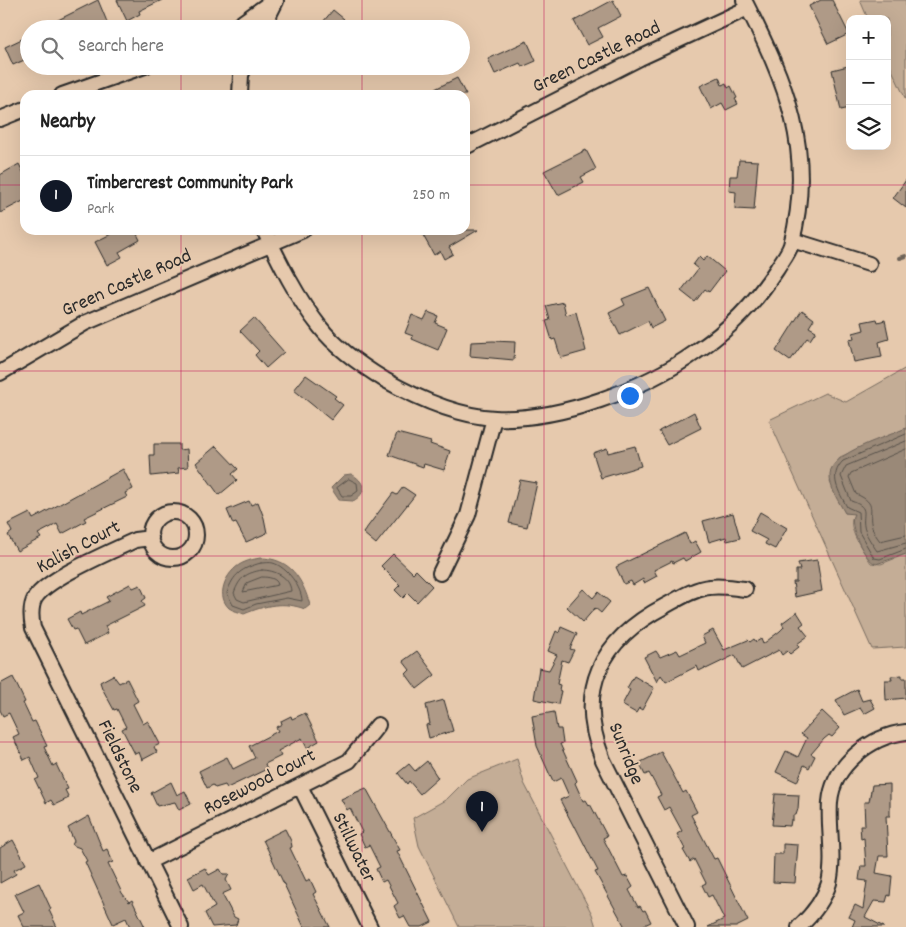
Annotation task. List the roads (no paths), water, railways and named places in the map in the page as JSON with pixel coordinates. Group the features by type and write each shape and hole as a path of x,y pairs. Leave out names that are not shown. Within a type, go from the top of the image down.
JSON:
{"street":[{"path":"246,20 276,0"},
{"path":"266,20 276,0"},
{"path":"266,235 295,290 321,328 360,365 410,394 460,412 494,418 524,416 575,408 632,388 682,362 722,334 761,295 790,248 800,200 801,159 798,133 776,69 746,4"},
{"name":"Green Castle Road","path":"470,144 746,4"},
{"path":"76,90 119,75"},
{"path":"239,75 240,90"},
{"path":"0,119 20,111"},
{"name":"Green Castle Road","path":"0,373 84,323 292,235"},
{"path":"792,240 869,264"},
{"path":"440,573 468,515 494,418"},
{"name":"Kalish Court","path":"33,603 50,583 136,540 150,538"},
{"name":"Sunridge","path":"687,927 602,760 593,737 590,718 591,699 595,680 604,659 618,640 639,621 682,597 710,587 745,588"},
{"name":"Fieldstone","path":"33,603 30,617 33,628 180,927"},
{"name":"Rosewood Court","path":"148,862 349,761 378,725"},
{"path":"799,927 814,911 828,885 831,865 830,801 836,781 847,764 860,750 878,740 906,732"},
{"name":"Stillwater","path":"300,786 370,927"}],"water":[{"path":"906,428 906,554 876,564 867,556 858,542 852,519 854,514 845,513 837,500 830,474 833,466 850,452"},
{"path":"351,474 362,484 363,491 353,501 339,500 331,488 344,475"},
{"path":"260,558 279,562 293,571 303,586 310,605 305,609 289,605 274,605 244,614 229,608 223,596 225,582 239,565"}],"waterway":[{"path":"900,258 906,256"}],"place":[{"name":"Timbercrest Community Park","path":"482,832"}]}
